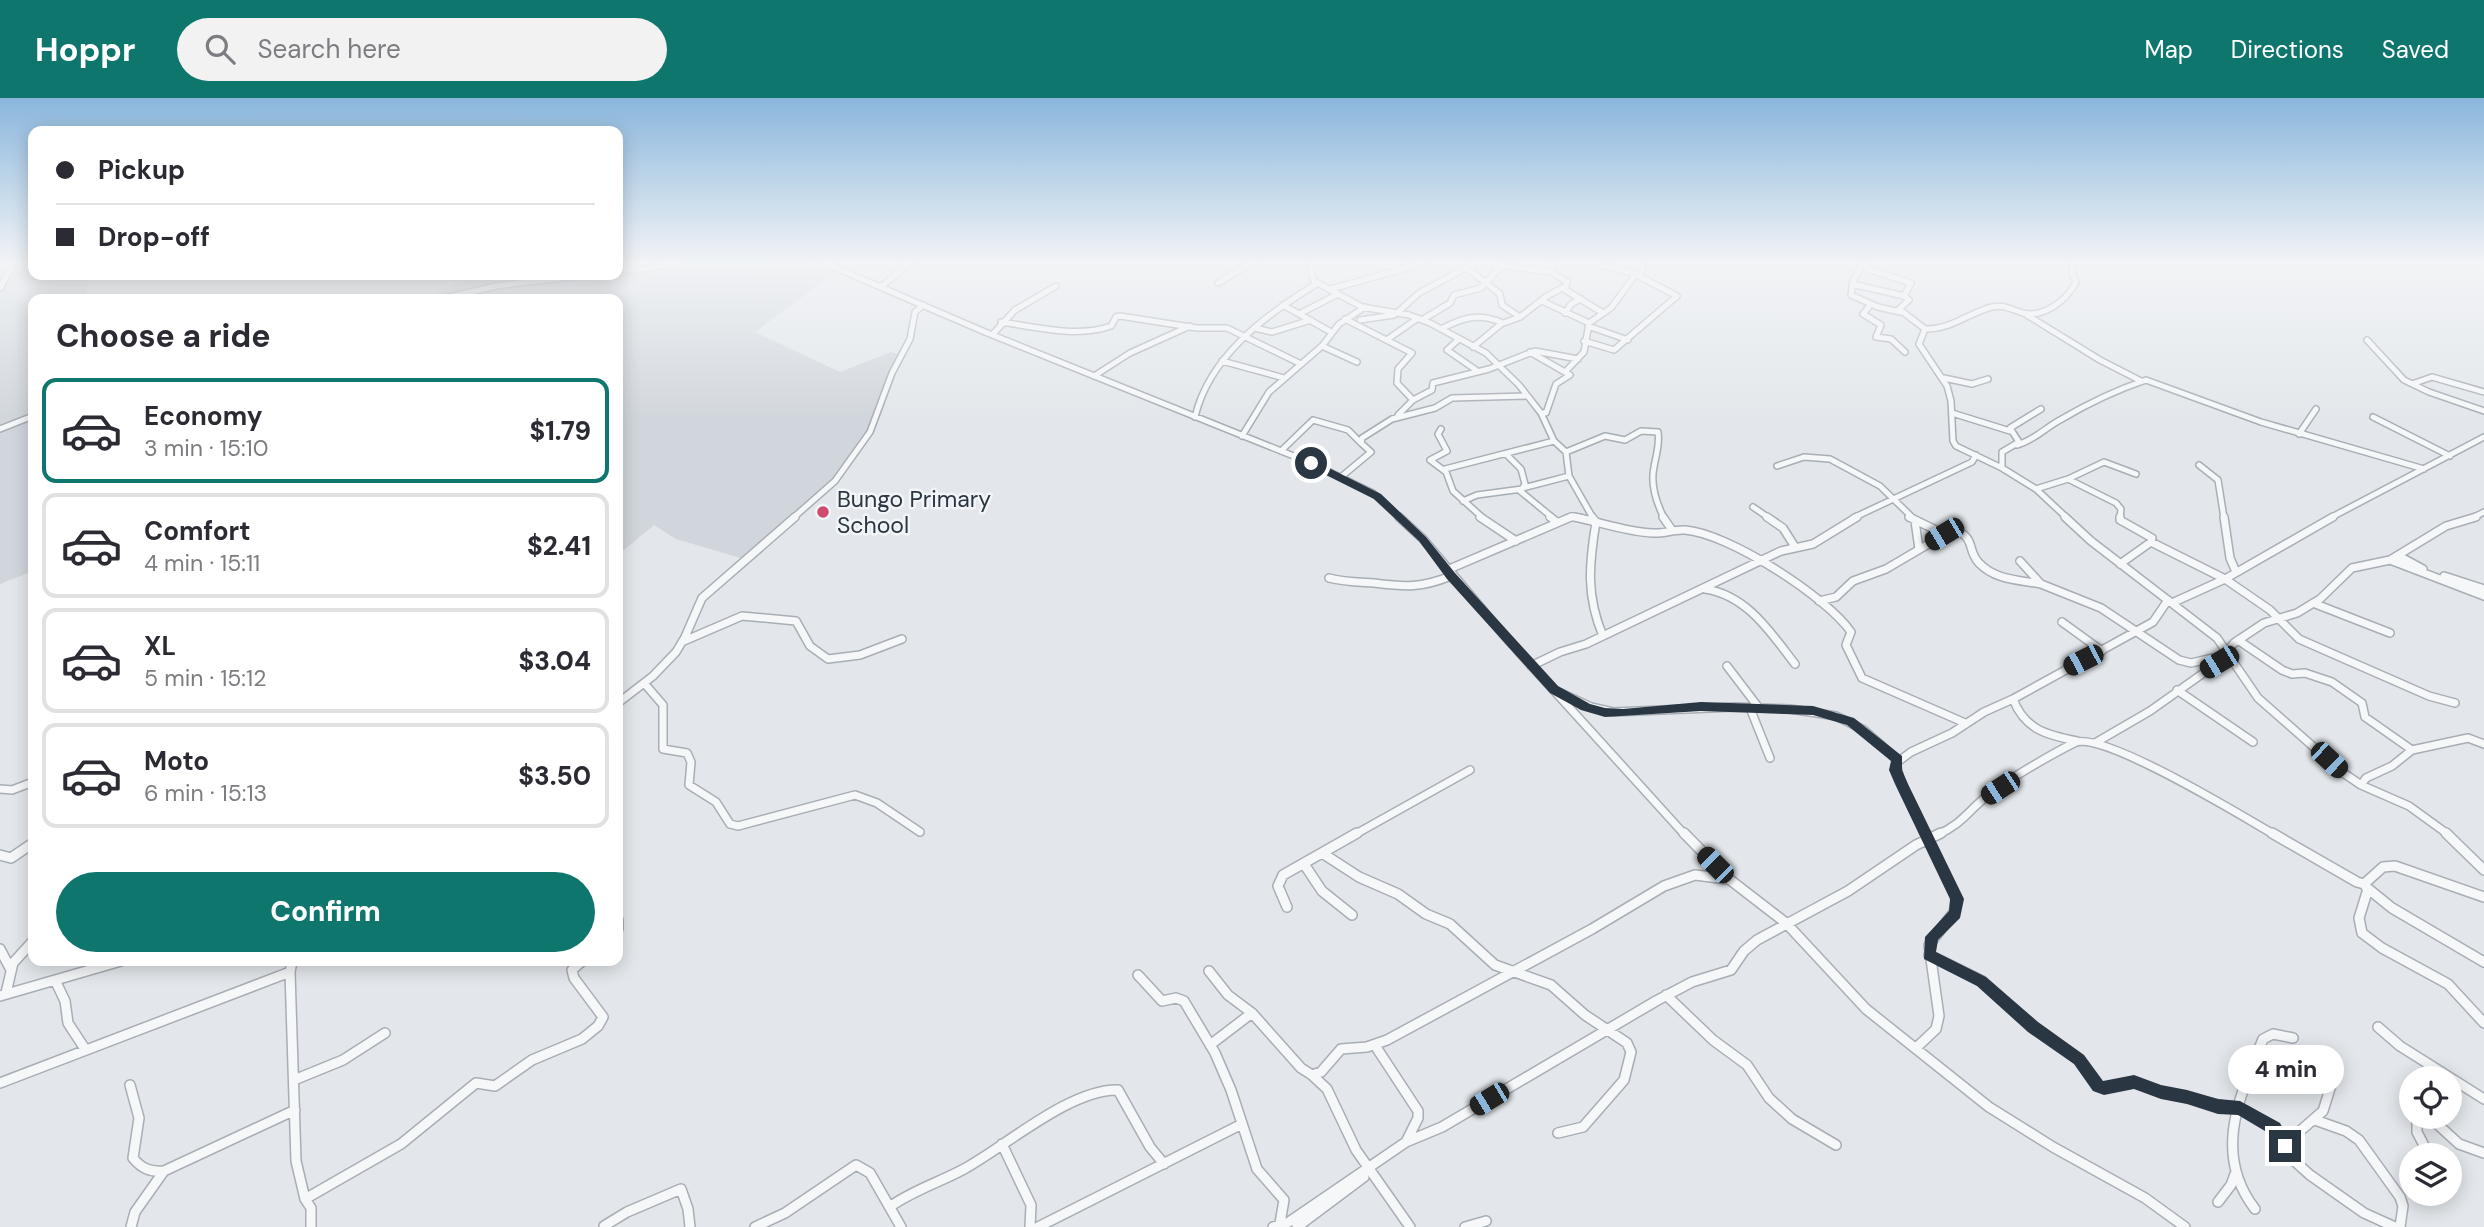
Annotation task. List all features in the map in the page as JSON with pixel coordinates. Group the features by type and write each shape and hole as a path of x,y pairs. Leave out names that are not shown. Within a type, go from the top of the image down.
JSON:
{"street":[{"path":"684,641 694,609 702,598 835,481 856,452 870,432 892,373 910,339 915,315"},
{"path":"945,315 1281,451 1377,496 1423,539 1449,573 1482,606 1531,666 1635,783 1729,879 1786,923 1866,1009 1971,1094 2028,1133 2146,1198 2185,1227"},
{"path":"992,335 1009,315"},
{"path":"1195,417 1199,400 1222,361 1271,315"},
{"path":"1300,315 1331,332"},
{"path":"1242,436 1263,399 1299,363 1322,346 1331,332 1345,319 1355,315"},
{"path":"1360,320 1395,315"},
{"path":"1403,315 1441,328 1486,353 1541,413 1554,441 1566,453 1569,476 1596,522 1588,568 1597,622 1603,636"},
{"path":"1388,339 1428,315"},
{"path":"1441,328 1460,317 1471,315 1483,315 1503,323"},
{"path":"1517,315 1520,317"},
{"path":"1473,347 1503,323 1523,315"},
{"path":"1569,315 1628,340"},
{"path":"1565,372 1584,352 1588,324 1601,315"},
{"path":"1584,341 1610,350 1628,340 1658,315"},
{"path":"1864,315 1881,325 1876,337 1891,339 1905,352"},
{"path":"1904,315 1925,329 1940,331 1970,315"},
{"path":"2026,315 2100,360 2141,381"},
{"path":"1001,322 1041,329 1100,330 1108,329 1116,317 1120,316 1190,326 1227,328 1299,363"},
{"path":"1345,319 1412,353 1398,369 1397,383 1413,400"},
{"path":"1255,328 1265,333 1311,320"},
{"path":"1094,376 1125,355 1155,341 1176,336 1190,326"},
{"path":"1925,329 1920,339 1920,349 1943,378 1950,392 1955,445 1976,458 2003,468 2036,489 2073,526 2217,638 2258,698 2342,772 2361,785 2409,806 2458,842 2484,870"},
{"path":"1460,339 1447,350 1477,370"},
{"path":"2367,340 2404,380 2484,411"},
{"path":"1322,346 1357,362"},
{"path":"1395,418 1413,400 1432,390 1435,382 1497,365 1530,352 1544,351 1578,359"},
{"path":"1530,352 1570,376 1556,384 1546,414 1541,413"},
{"path":"1222,361 1284,378"},
{"path":"2412,384 2432,377 2484,392"},
{"path":"1943,378 1972,384 1987,379"},
{"path":"2003,468 2002,453 2034,440 2050,425 2141,381 2153,381 2246,417 2424,469"},
{"path":"1361,443 1368,433 1395,418 1434,408 1459,397 1527,396"},
{"path":"2010,431 2012,426 2026,416 2037,414 2041,409"},
{"path":"2300,434 2316,409"},
{"path":"1952,413 2010,431 2019,439 2017,445"},
{"path":"2373,417 2449,456"},
{"path":"0,429 28,418"},
{"path":"1281,451 1313,420 1344,428 1371,452 1340,477"},
{"path":"1441,429 1438,434 1447,451 1430,460 1446,472 1453,491 1471,510 1516,541"},
{"path":"1566,453 1605,436 1625,440 1641,431 1658,432 1659,446 1653,481 1658,508 1672,530"},
{"path":"1916,1048 1936,1028 1939,1016 1929,955 1931,937 1958,908 1952,885 1895,770 1898,760 2153,622 2170,602 2225,579 2484,437"},
{"path":"1446,472 1448,467 1554,441"},
{"path":"1506,454 1524,475 1525,484 1520,489"},
{"path":"1777,466 1804,457 1830,459 1872,481 1894,498 1897,507"},
{"path":"1531,666 1603,636 1760,562 1795,547 1817,542 1839,526 1976,458"},
{"path":"2036,489 2067,479 2104,462 2136,474"},
{"path":"2199,464 2218,480 2230,558 2236,572"},
{"path":"1463,501 1477,495 1520,489 1569,476"},
{"path":"2067,479 2119,506 2120,520 2152,538 2151,542"},
{"path":"1520,489 1558,522"},
{"path":"1885,502 1897,507 1915,521 1944,534"},
{"path":"1752,507 1783,528 1795,547"},
{"path":"2095,743 2150,711 2227,654 2238,640 2264,623 2297,613 2330,592 2351,568 2390,560 2446,526 2482,515"},
{"path":"1329,578 1349,583 1403,588 1429,585 1449,573 1572,516 1653,533 1685,530 1710,536 1742,550 1819,601 1849,627 1851,632 1846,645 1862,678 1965,723"},
{"path":"1915,521 1919,549"},
{"path":"1819,601 1836,597 1853,581 1886,569 1954,530 1966,534 1972,543 1977,561 1998,577 2040,584 2101,608 2154,646 2186,663 2227,654"},
{"path":"2120,564 2151,542"},
{"path":"2151,542 2225,579 2278,618 2299,639 2429,696 2455,702"},
{"path":"2399,556 2432,572 2484,589"},
{"path":"2390,560 2484,596"},
{"path":"2020,561 2040,584"},
{"path":"1701,589 1730,594 1773,636 1795,664"},
{"path":"2313,603 2390,633"},
{"path":"623,699 644,683 684,641 742,616 796,621 810,646 828,659 860,655 902,639"},
{"path":"2062,622 2102,651"},
{"path":"2238,640 2286,672 2305,673 2337,684 2362,703 2362,715 2412,750"},
{"path":"1727,666 1754,708 1770,758"},
{"path":"644,683 663,700 666,724 663,749 687,753 691,762 690,785 716,802 730,824 738,826 855,795 877,803 899,821 920,832"},
{"path":"1554,690 1586,707 1605,713 1690,707 1813,711 1850,721 1898,760"},
{"path":"2177,690 2253,742"},
{"path":"2013,699 2016,711 2026,725 2077,741 2095,743 2187,784 2366,887 2392,908 2484,962"},
{"path":"2361,785 2366,778 2392,766 2412,750 2468,738 2484,744"},
{"path":"1297,1227 1406,1142 1442,1127 1666,995 1705,976 1731,970 1751,945 1786,923 1848,891 1908,849 1957,826 1988,795 2077,741"},
{"path":"1287,907 1277,887 1278,880 1470,770"},
{"path":"0,789 12,790 28,784"},
{"path":"0,855 11,858 28,847"},
{"path":"1322,853 1359,877 1398,894 1426,914 1450,924 1489,961 1551,985 1585,1015 1627,1043 1630,1052 1624,1080 1584,1127 1558,1133"},
{"path":"1304,864 1322,891 1352,915"},
{"path":"2484,897 2395,866 2383,867 2366,887 2359,918 2362,933 2382,948 2441,978 2484,1023"},
{"path":"1312,1075 1321,1072 1341,1049 1353,1051 1376,1047 1595,927 1633,902 1688,877 1699,875 1729,879"},
{"path":"3,995 13,963 28,947"},
{"path":"0,949 11,970"},
{"path":"1929,955 1982,981 2033,1027 2079,1059 2098,1086 2104,1088 2134,1082 2218,1107 2236,1107 2275,1129 2291,1158 2310,1175 2364,1213 2395,1227"},
{"path":"3,995 104,966"},
{"path":"291,966 296,1161 305,1199 311,1208 311,1227"},
{"path":"305,1199 401,1144 476,1083 495,1086 535,1058 586,1035 599,1026 603,1017 601,1011 574,978 572,970 576,966"},
{"path":"1209,971 1228,995 1252,1013 1301,1068 1327,1089 1356,1150 1410,1227"},
{"path":"0,1083 289,972"},
{"path":"1138,975 1162,1001 1176,998 1184,1001 1210,1045 1231,1090 1256,1169 1284,1200 1276,1225"},
{"path":"55,980 66,1004 68,1023 85,1049"},
{"path":"1666,995 1713,1040 1747,1065 1769,1098 1792,1119 1836,1145"},
{"path":"2471,1010 2484,1013"},
{"path":"1210,1045 1252,1013"},
{"path":"2378,1027 2400,1046 2484,1099"},
{"path":"294,1080 343,1060 385,1032"},
{"path":"2255,1209 2239,1186 2236,1170 2233,1127 2236,1107 2263,1039 2273,1034 2293,1038"},
{"path":"1376,1047 1418,1111 1406,1142"},
{"path":"2284,1145 2322,1115 2328,1106 2333,1079"},
{"path":"130,1085 139,1118 134,1135 133,1158 139,1167 148,1172 164,1171 295,1110"},
{"path":"891,1206 903,1197 970,1165 1044,1118 1103,1089 1118,1090 1150,1147 1164,1164"},
{"path":"2315,1120 2346,1131 2359,1140 2400,1198 2403,1206 2400,1227"},
{"path":"2423,1143 2417,1132 2417,1121 2435,1122 2458,1143"},
{"path":"1038,1227 1067,1210 1240,1125"},
{"path":"1002,1144 1031,1205 1030,1227"},
{"path":"2462,1145 2484,1153"},
{"path":"755,1227 785,1213 856,1164 870,1172 901,1227"},
{"path":"1276,1225 1289,1222 1371,1170"},
{"path":"2218,1202 2231,1185 2236,1170"},
{"path":"131,1227 135,1212 164,1171"},
{"path":"604,1226 627,1212 681,1189 688,1209 690,1227"},
{"path":"1465,1227 1486,1221"}],"shaded area":[{"path":"0,315 28,315 28,573 0,584"},
{"path":"623,315 778,315 755,332 840,372 891,352 903,355 887,389 881,415 845,471 744,559 676,539 654,525 623,551"}],"place":[{"name":"Bungo Primary School","path":"823,512"}],"route":[{"path":"1311,463 1377,496 1423,539 1451,576 1482,606 1509,641 1554,690 1586,707 1605,713 1701,706 1813,711 1850,721 1861,728 1898,760 1895,770 1957,899 1958,908 1955,914 1931,937 1929,955 1982,981 2033,1027 2079,1059 2085,1065 2093,1083 2098,1086 2104,1088 2134,1082 2218,1107 2240,1108 2275,1129 2285,1146"}]}
